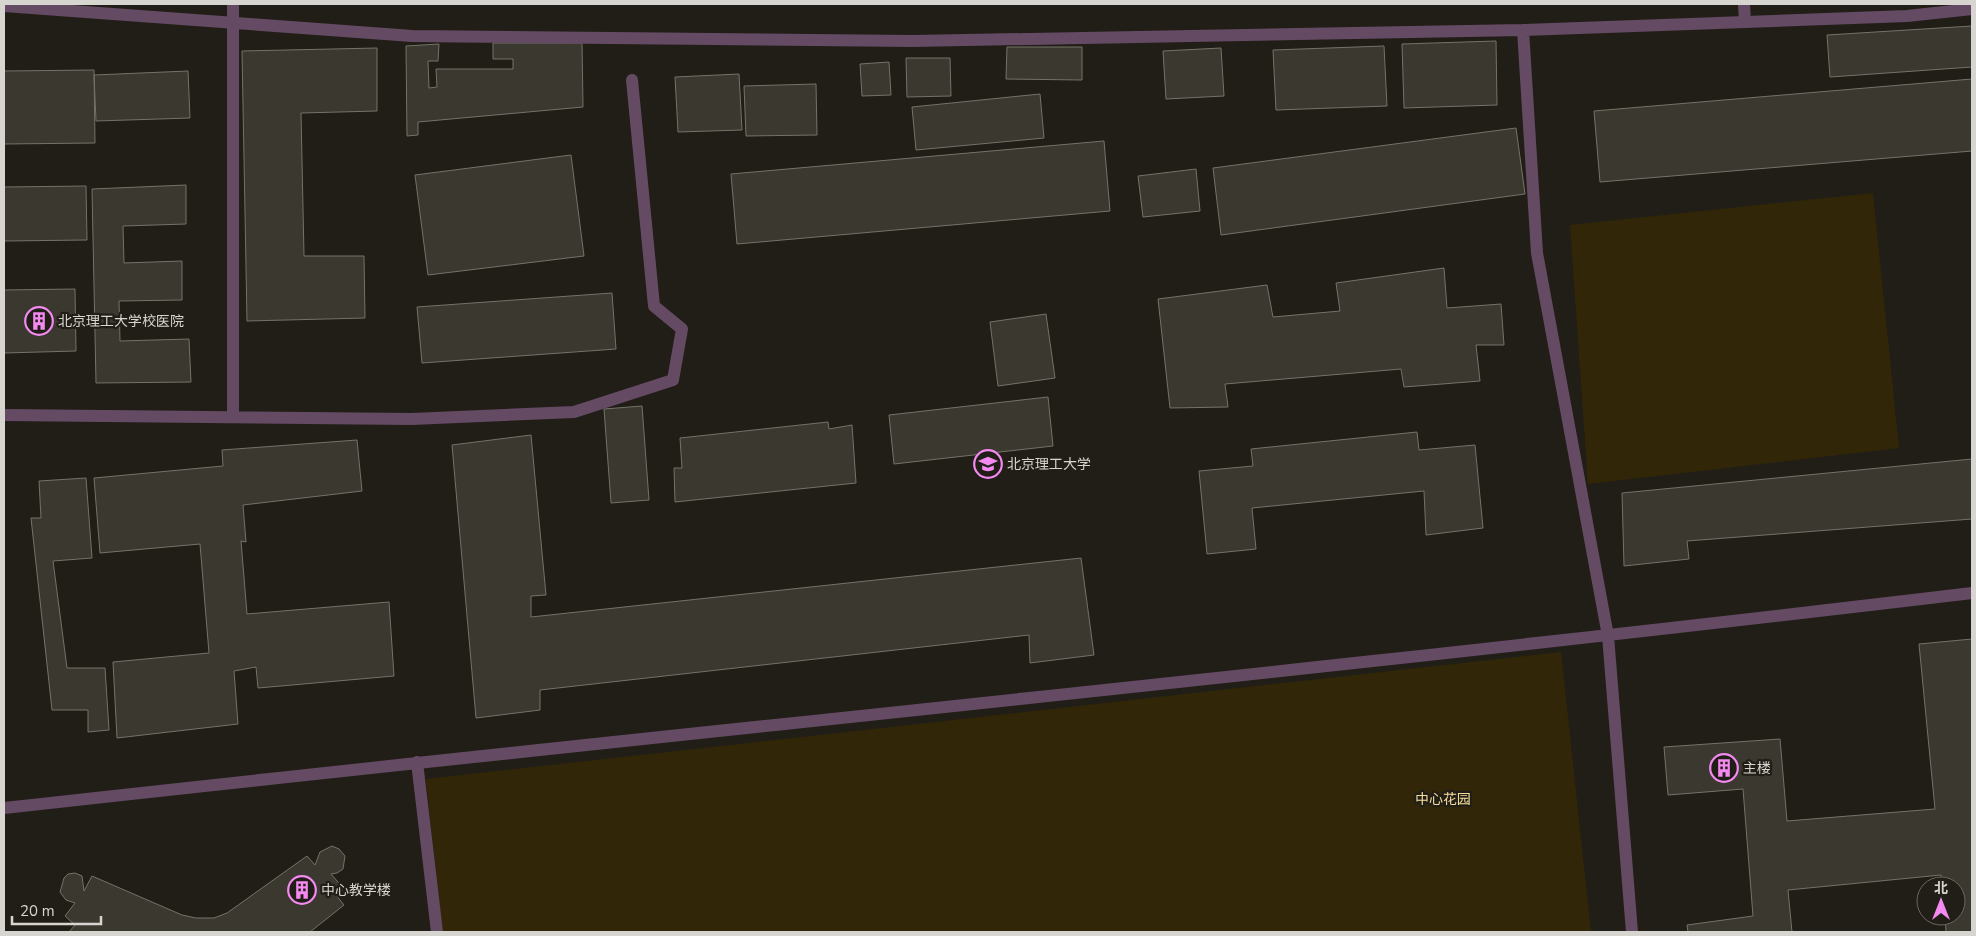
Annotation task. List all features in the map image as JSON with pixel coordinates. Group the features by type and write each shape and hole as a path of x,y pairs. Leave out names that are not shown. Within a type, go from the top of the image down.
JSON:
{"street":[{"path":"233,4 233,417"},
{"path":"1744,4 1744,22"},
{"path":"4,6 412,36 913,41 1523,30 1907,16 1972,9"},
{"path":"1523,30 1537,253 1608,636 1632,932"},
{"path":"4,414 412,419 574,412 673,380 682,329 654,306 632,80"},
{"path":"4,808 417,762 1608,636 1972,593"},
{"path":"417,762 437,932"}],"green space":[{"path":"1873,193 1899,448 1588,484 1570,225"},
{"name":"中心花园","path":"1561,652 1591,932 442,932 426,779"}],"building":[{"path":"1972,26 1972,67 1830,77 1827,35"},
{"path":"1496,41 1497,105 1404,108 1402,44"},
{"path":"493,43 582,43 583,107 418,122 418,135 407,136 406,46 439,44 438,61 428,61 429,88 437,87 436,69 513,69 513,59 493,59"},
{"path":"1384,46 1387,106 1276,110 1273,50"},
{"path":"1007,47 1082,47 1082,80 1006,79"},
{"path":"377,48 377,111 301,113 304,256 364,256 365,318 247,321 242,51"},
{"path":"1221,48 1224,96 1166,99 1163,51"},
{"path":"906,58 950,58 951,96 907,97"},
{"path":"889,62 891,95 862,96 860,64"},
{"path":"94,70 95,143 4,144 4,71"},
{"path":"188,71 190,118 96,121 94,75"},
{"path":"739,74 742,130 678,132 675,77"},
{"path":"1972,79 1972,151 1600,182 1594,111"},
{"path":"816,84 817,135 746,136 744,86"},
{"path":"1040,94 1044,138 916,150 912,107"},
{"path":"1516,128 1525,194 1221,235 1213,168"},
{"path":"1104,141 1110,211 737,244 731,174"},
{"path":"571,155 584,256 428,275 415,175"},
{"path":"1196,169 1200,211 1143,217 1138,176"},
{"path":"186,185 186,224 123,226 124,263 182,261 182,300 119,301 120,341 189,339 191,382 96,383 92,189"},
{"path":"86,186 87,240 4,241 4,187"},
{"path":"1444,268 1447,308 1501,304 1504,345 1476,345 1480,381 1404,387 1401,369 1225,384 1228,407 1170,408 1158,299 1267,285 1273,317 1340,311 1336,283"},
{"name":"北京理工大学校医院","path":"75,289 76,351 4,353 4,290"},
{"path":"612,293 616,349 422,363 417,307"},
{"path":"1046,314 1055,378 998,386 990,322"},
{"path":"1048,397 1053,446 894,464 889,415"},
{"path":"642,406 649,500 611,503 604,409"},
{"path":"828,422 829,429 852,425 856,483 675,502 674,468 682,468 680,438"},
{"path":"1417,432 1419,450 1475,445 1483,528 1426,535 1424,491 1252,508 1256,549 1207,554 1199,471 1253,466 1251,449"},
{"path":"531,435 546,595 531,596 531,617 1081,558 1094,655 1030,663 1029,635 540,690 540,710 476,718 452,445"},
{"path":"357,440 362,491 243,505 246,542 241,541 247,614 389,602 394,676 258,688 256,667 234,671 238,724 117,738 113,662 209,653 200,544 100,553 94,478 223,466 222,450"},
{"path":"1972,459 1972,519 1687,541 1689,559 1624,566 1622,493"},
{"path":"86,478 92,558 53,561 67,668 105,668 109,730 88,732 88,710 52,710 31,518 41,518 39,481"},
{"name":"主楼","path":"1972,639 1972,932 1946,932 1946,926 1966,926 1966,876 1941,875 1788,890 1792,932 1688,932 1687,925 1753,916 1743,789 1668,795 1664,747 1780,739 1787,821 1935,809 1919,644"},
{"name":"中心教学楼","path":"332,846 339,849 345,856 343,869 331,874 344,889 336,895 344,905 310,932 69,932 75,925 65,916 75,903 66,900 60,892 64,878 68,874 75,873 82,876 84,891 92,876 182,915 196,918 214,918 227,913 307,856 315,865 320,852"}],"place":[{"name":"北京理工大学校医院","path":"39,321"},
{"name":"北京理工大学","path":"988,464"},
{"name":"主楼","path":"1724,768"},
{"name":"中心教学楼","path":"302,890"}]}
